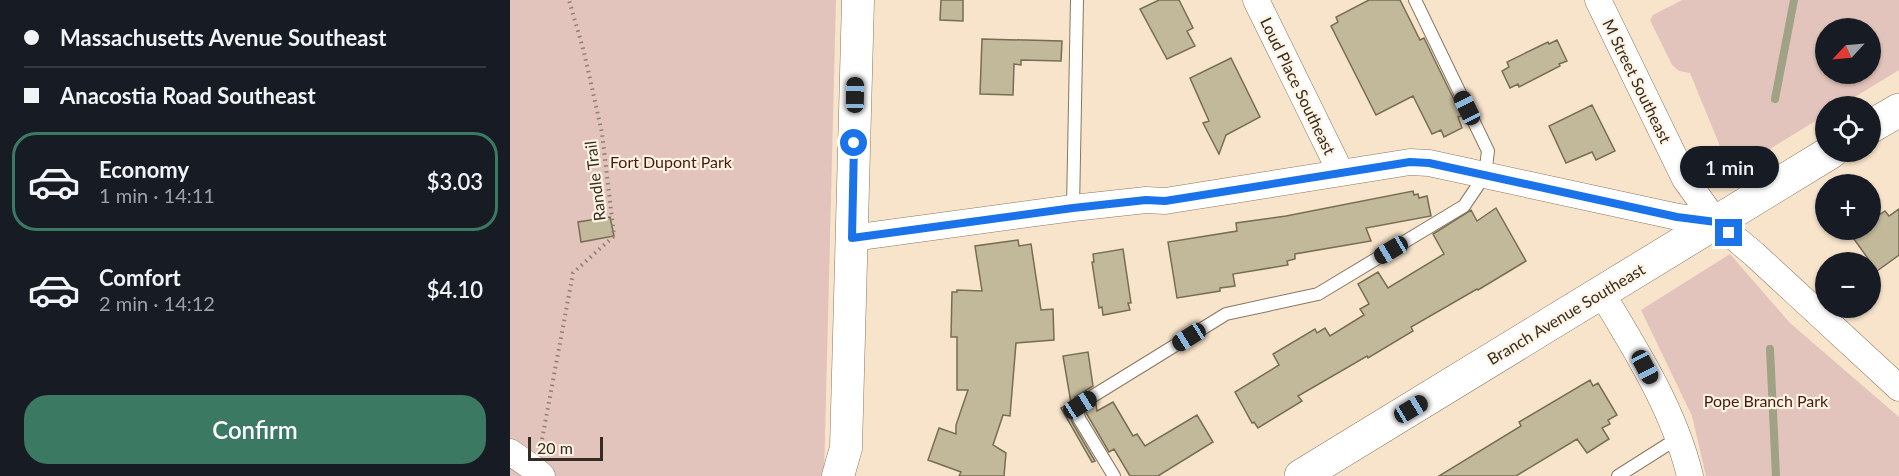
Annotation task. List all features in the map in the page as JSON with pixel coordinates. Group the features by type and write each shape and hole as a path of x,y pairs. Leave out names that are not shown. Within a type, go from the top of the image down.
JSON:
{"main road":[{"path":"1881,121 1899,110"},
{"name":"Branch Avenue Southeast","path":"1307,474 1815,162"}],"street":[{"path":"847,467 858,0"},
{"name":"Loud Place Southeast","path":"1256,0 1341,173"},
{"name":"M Street Southeast","path":"1598,0 1685,179 1716,222 1754,254 1899,388"},
{"path":"852,238 1073,208 1146,200 1165,201 1410,162 1429,163 1677,217 1716,222"},
{"path":"1601,292 1659,395 1678,438 1690,476"},
{"path":"510,452 542,476"}],"lane":[{"path":"1073,208 1077,0"},
{"path":"1114,476 1080,420 1076,411 1080,405 1226,314 1318,294 1464,206 1485,175 1488,151 1415,0"},
{"path":"1618,476 1678,438"}],"path":[{"name":"Randle Trail","path":"540,449 573,273 614,236 602,133 584,52 568,0"}],"green space":[{"name":"Fort Dupont Park","path":"510,0 836,0 824,476 510,476"},
{"path":"1682,0 1899,0 1899,70 1881,81 1881,18 1815,18 1815,84 1876,84 1856,96 1815,96 1815,121 1731,173 1690,73 1679,71 1672,65 1650,20 1653,15"},
{"name":"Pope Branch Park","path":"1730,254 1790,323 1899,417 1899,476 1706,476 1692,416 1641,310"}],"building":[{"path":"941,0 963,0 963,21 940,20"},
{"path":"1159,0 1179,0 1193,28 1187,31 1195,46 1167,59 1140,9"},
{"path":"1369,0 1400,0 1420,40 1424,38 1462,116 1458,117 1462,128 1444,137 1441,130 1432,134 1413,96 1376,115 1331,26 1338,22 1336,17"},
{"path":"982,39 1062,41 1061,61 1021,60 1021,65 1014,64 1013,95 980,94"},
{"path":"1557,40 1567,61 1519,87 1518,84 1510,88 1502,71 1509,67 1507,62"},
{"path":"1231,58 1260,117 1226,135 1219,154 1203,123 1209,121 1190,78"},
{"path":"1592,105 1615,151 1596,160 1592,152 1566,163 1549,126"},
{"path":"1413,191 1414,195 1418,194 1419,198 1427,196 1431,216 1366,228 1371,241 1295,254 1295,259 1287,261 1288,265 1233,274 1235,286 1220,288 1220,291 1177,298 1168,242 1237,231 1236,223 1286,216"},
{"path":"1496,208 1526,261 1411,327 1413,331 1368,358 1367,356 1298,396 1302,401 1258,428 1254,422 1252,423 1235,392 1279,365 1273,354 1315,329 1317,333 1325,328 1330,336 1364,315 1360,309 1369,304 1358,284 1378,272 1388,288 1444,254 1433,234 1471,210 1477,221"},
{"path":"1899,209 1899,255 1881,268 1881,252 1863,252 1855,240 1881,240 1881,214 1885,211 1889,216"},
{"path":"610,217 614,236 581,242 578,222"},
{"path":"1018,240 1019,246 1031,244 1041,310 1053,309 1054,340 1016,343 1010,416 1003,415 993,445 1006,453 1004,476 959,476 961,472 928,460 939,428 956,434 956,425 968,390 957,390 957,337 951,337 952,292 957,292 957,290 982,291 975,246"},
{"path":"1123,249 1130,310 1103,315 1102,307 1099,308 1092,262 1094,262 1093,254"},
{"path":"1088,352 1093,386 1075,397 1068,411 1095,461 1092,462 1061,408 1071,403 1063,356"},
{"path":"1590,380 1593,386 1598,383 1617,415 1608,420 1610,424 1602,428 1609,439 1587,453 1577,439 1516,476 1439,476 1521,426 1519,422"},
{"path":"1113,402 1133,436 1137,434 1145,446 1197,415 1213,442 1158,476 1130,476 1114,449 1109,452 1085,411 1096,404 1097,411"}],"waterway":[{"path":"1775,99 1794,0"},
{"path":"1770,349 1776,476"}],"route":[{"path":"854,143 852,238 1073,208 1146,200 1165,201 1410,162 1429,163 1677,217 1716,222 1729,233"}]}
